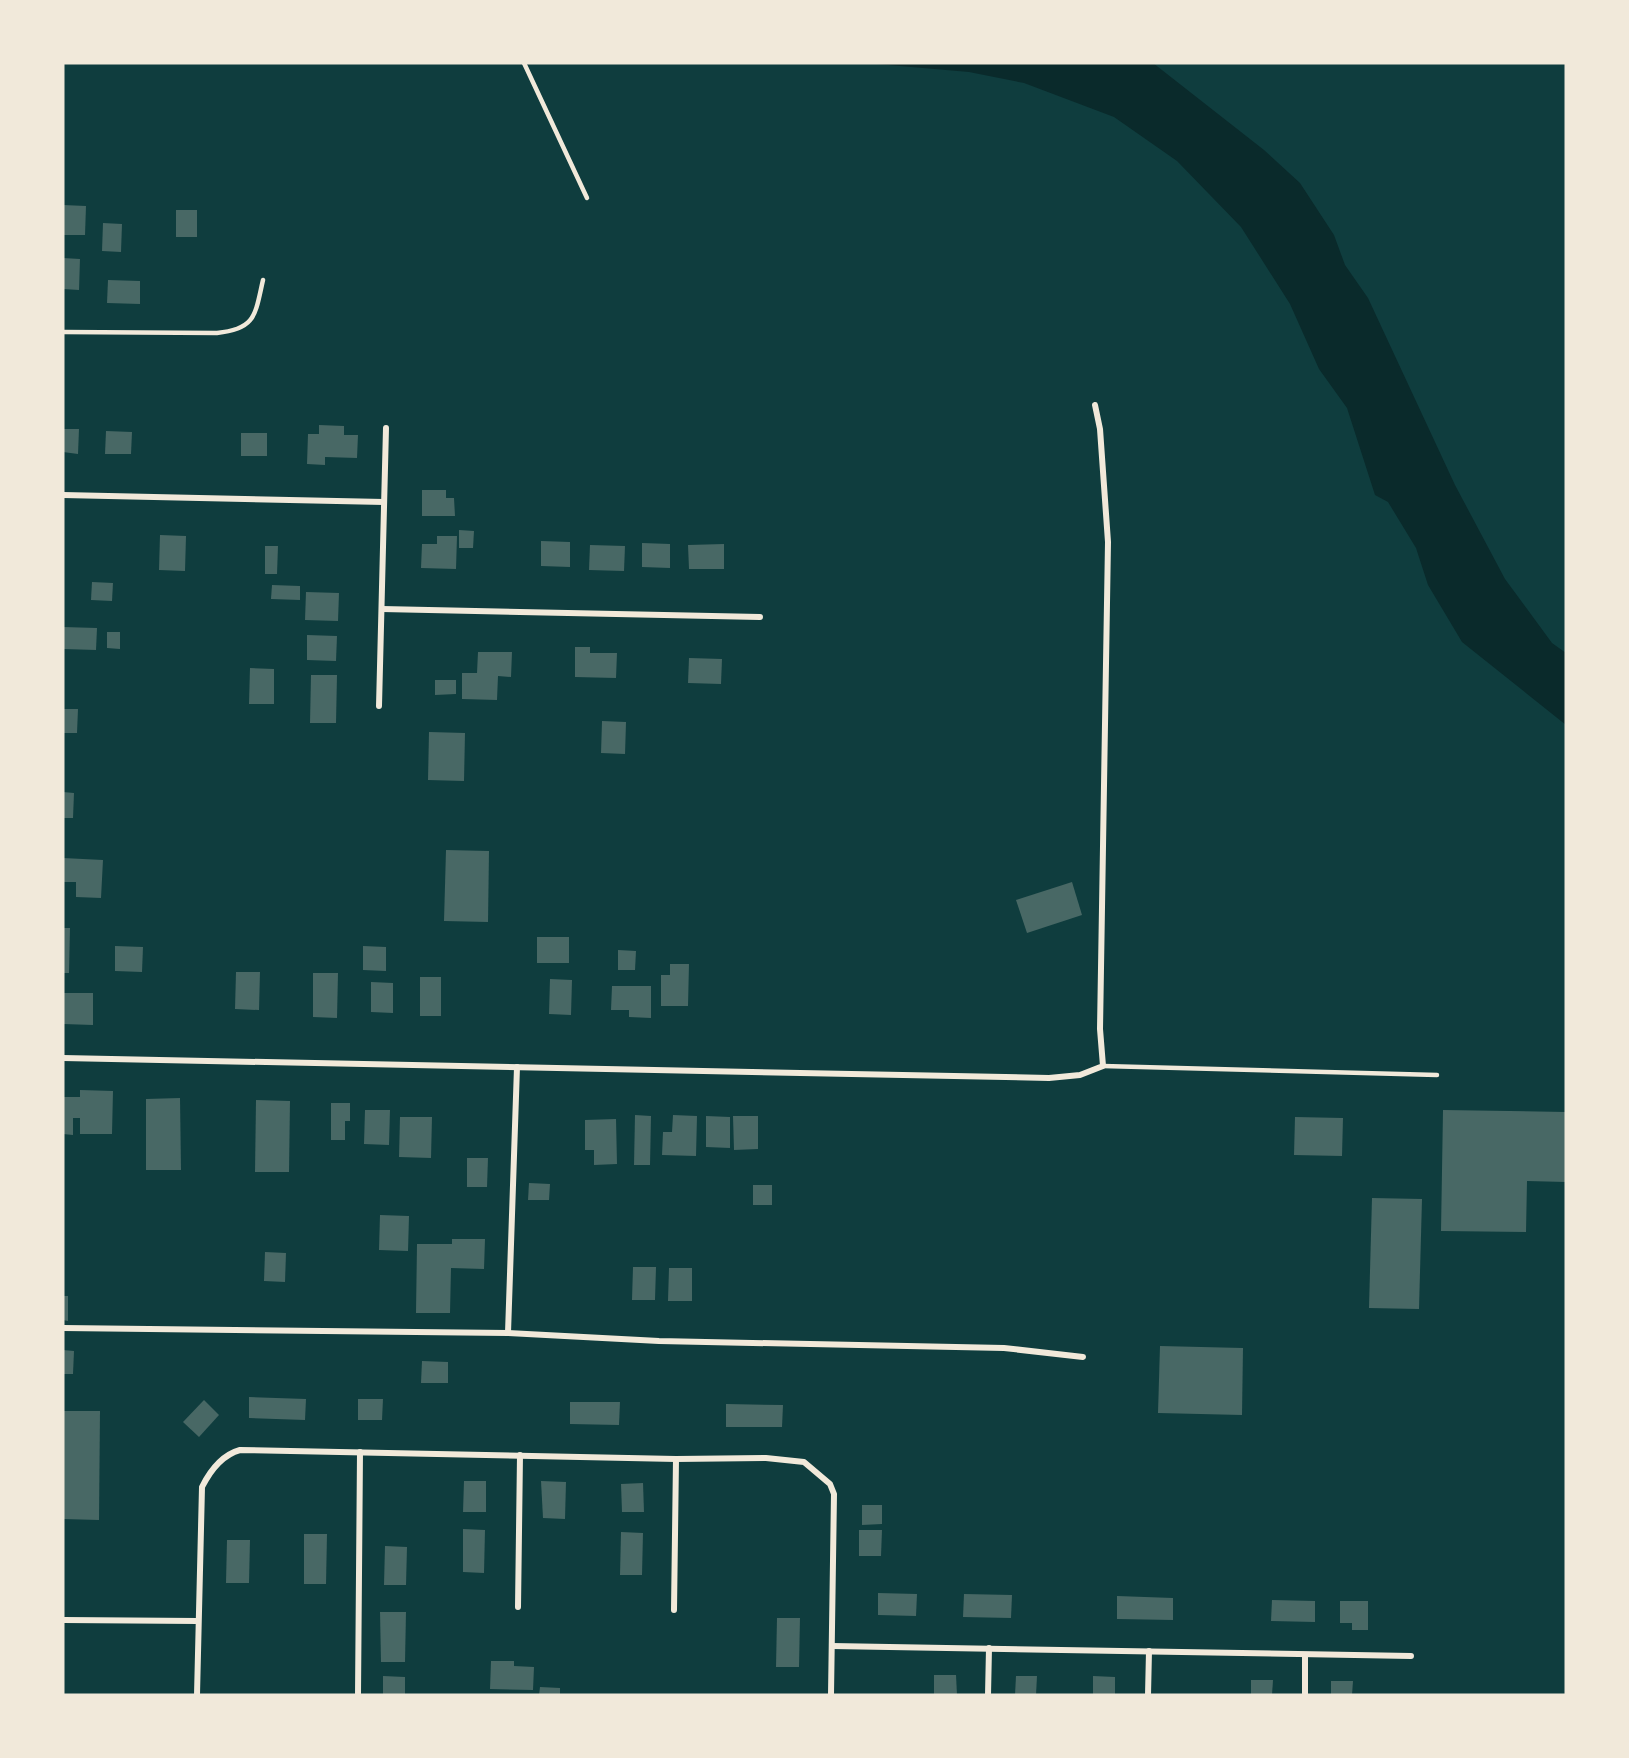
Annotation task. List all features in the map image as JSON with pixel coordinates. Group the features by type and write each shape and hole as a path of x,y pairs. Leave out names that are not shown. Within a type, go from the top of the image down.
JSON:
{"street":[{"path":"63,1058 1049,1078 1080,1075 1104,1066 1100,1029 1108,542 1095,405"},
{"path":"379,706 387,428"},
{"path":"63,495 384,502"},
{"path":"382,609 760,617"},
{"path":"508,1333 517,1067"},
{"path":"63,1328 508,1333 659,1341 1004,1348 1083,1357"},
{"path":"197,1695 202,1487 216,1466 231,1452 240,1450 676,1459 766,1458 804,1462 830,1484 834,1494 831,1695"},
{"path":"358,1695 360,1452"},
{"path":"518,1607 520,1455"},
{"path":"674,1610 676,1459"},
{"path":"63,1620 198,1621"},
{"path":"832,1646 1411,1656"},
{"path":"988,1695 989,1648"},
{"path":"1149,1651 1149,1695"},
{"path":"1305,1655 1305,1695"}],"lane":[{"path":"524,63 586,198"},
{"path":"63,332 217,333 238,331 250,322 263,280"},
{"path":"1104,1066 1437,1075"}],"water":[{"path":"865,63 1153,63 1264,150 1300,183 1334,235 1345,265 1368,298 1455,485 1505,579 1552,643 1566,653 1566,725 1462,642 1428,585 1416,548 1388,502 1375,495 1347,408 1319,369 1290,304 1241,227 1177,161 1114,117 1024,83 969,72"}],"building":[{"path":"63,205 86,206 85,235 63,235"},
{"path":"176,210 197,210 197,237 176,237"},
{"path":"103,223 122,224 121,252 102,251"},
{"path":"63,258 80,259 79,290 63,289"},
{"path":"108,280 140,281 140,304 107,303"},
{"path":"319,425 344,426 344,435 358,435 357,458 325,457 325,465 307,464 308,434 319,434"},
{"path":"63,429 79,429 78,454 63,452"},
{"path":"106,431 132,432 131,454 105,454"},
{"path":"241,433 267,433 267,456 241,456"},
{"path":"422,490 446,490 446,498 454,498 455,516 422,516"},
{"path":"459,530 474,531 473,548 459,548"},
{"path":"160,535 186,536 185,571 159,570"},
{"path":"437,536 457,536 456,569 421,568 422,544 437,544"},
{"path":"541,541 570,542 570,567 541,566"},
{"path":"642,543 670,544 670,568 642,567"},
{"path":"724,544 724,569 689,569 688,545"},
{"path":"590,545 625,546 624,571 589,570"},
{"path":"265,546 278,546 277,574 265,574"},
{"path":"92,582 113,583 112,601 91,600"},
{"path":"272,585 300,586 300,600 271,599"},
{"path":"306,592 339,593 338,621 305,620"},
{"path":"63,627 97,628 96,650 63,649"},
{"path":"107,632 120,632 120,649 107,648"},
{"path":"307,635 337,636 336,661 307,660"},
{"path":"575,647 590,647 590,653 617,653 616,678 575,677"},
{"path":"478,652 512,652 511,677 498,676 497,700 462,699 462,673 477,673"},
{"path":"689,658 722,659 721,684 688,683"},
{"path":"250,668 274,669 274,704 249,704"},
{"path":"311,675 337,675 336,723 310,723"},
{"path":"435,680 456,680 456,694 435,695"},
{"path":"63,709 78,709 77,733 63,733"},
{"path":"602,721 626,722 625,754 601,753"},
{"path":"429,732 465,733 464,781 428,780"},
{"path":"63,792 74,793 73,818 63,818"},
{"path":"446,850 489,851 488,922 444,921"},
{"path":"63,858 103,860 101,898 76,897 76,882 63,882"},
{"path":"1072,882 1082,915 1027,933 1016,900"},
{"path":"63,928 70,928 69,973 63,973"},
{"path":"537,937 569,937 569,963 537,963"},
{"path":"115,946 143,947 142,972 115,971"},
{"path":"363,946 386,947 386,971 363,970"},
{"path":"618,950 636,951 635,970 618,970"},
{"path":"670,964 689,964 688,1006 661,1006 661,975 670,975"},
{"path":"236,972 260,972 259,1010 235,1009"},
{"path":"313,973 338,973 337,1018 313,1017"},
{"path":"420,977 441,977 441,1016 420,1016"},
{"path":"550,979 572,980 571,1015 549,1014"},
{"path":"371,982 393,983 393,1013 371,1012"},
{"path":"612,986 651,986 651,1018 629,1017 629,1010 611,1010"},
{"path":"63,993 93,993 93,1025 63,1024"},
{"path":"80,1090 113,1091 112,1134 80,1134 80,1118 73,1118 73,1135 63,1134 63,1097 80,1097"},
{"path":"180,1098 181,1170 146,1170 146,1099"},
{"path":"256,1100 290,1101 289,1172 255,1172"},
{"path":"331,1103 350,1103 350,1121 345,1121 345,1140 331,1140"},
{"path":"365,1110 390,1110 389,1145 364,1144"},
{"path":"1443,1110 1566,1112 1566,1182 1527,1181 1526,1232 1441,1231"},
{"path":"635,1115 651,1116 650,1165 634,1165"},
{"path":"673,1115 697,1116 696,1156 662,1155 663,1132 672,1132"},
{"path":"706,1116 730,1117 730,1148 706,1147"},
{"path":"733,1116 758,1116 758,1149 734,1150"},
{"path":"400,1117 432,1117 431,1158 399,1157"},
{"path":"1295,1117 1343,1118 1342,1156 1294,1155"},
{"path":"616,1119 617,1164 594,1165 594,1150 585,1150 585,1120"},
{"path":"467,1158 488,1158 487,1187 467,1187"},
{"path":"529,1183 550,1184 549,1200 528,1200"},
{"path":"753,1185 772,1185 772,1205 753,1205"},
{"path":"1372,1198 1422,1199 1419,1309 1369,1308"},
{"path":"380,1215 409,1216 408,1251 379,1250"},
{"path":"452,1239 485,1239 484,1269 451,1268 450,1313 416,1313 417,1244 452,1244"},
{"path":"265,1252 286,1253 285,1282 264,1281"},
{"path":"633,1267 656,1267 655,1300 632,1300"},
{"path":"669,1268 692,1268 692,1301 668,1301"},
{"path":"63,1296 68,1296 68,1321 63,1320"},
{"path":"1160,1346 1243,1348 1242,1415 1158,1413"},
{"path":"63,1350 74,1351 73,1374 63,1374"},
{"path":"422,1361 448,1362 448,1383 421,1383"},
{"path":"249,1397 306,1399 305,1420 249,1418"},
{"path":"358,1399 383,1399 382,1420 358,1420"},
{"path":"204,1400 219,1415 199,1437 183,1422"},
{"path":"570,1402 620,1402 619,1425 570,1424"},
{"path":"726,1404 783,1405 782,1427 726,1427"},
{"path":"63,1411 100,1411 99,1520 63,1519"},
{"path":"464,1481 486,1481 486,1512 463,1512"},
{"path":"541,1481 566,1482 565,1519 543,1518"},
{"path":"643,1483 644,1512 622,1512 621,1484"},
{"path":"862,1505 882,1505 882,1524 862,1525"},
{"path":"463,1529 485,1530 484,1573 463,1572"},
{"path":"859,1530 882,1530 881,1556 859,1556"},
{"path":"621,1532 643,1533 642,1575 620,1575"},
{"path":"304,1534 327,1534 326,1584 304,1584"},
{"path":"227,1540 250,1540 249,1583 226,1583"},
{"path":"385,1546 407,1547 406,1585 384,1585"},
{"path":"878,1593 917,1594 916,1616 878,1615"},
{"path":"964,1594 1012,1595 1011,1618 963,1617"},
{"path":"1117,1596 1173,1598 1173,1620 1117,1619"},
{"path":"1272,1600 1315,1601 1315,1622 1271,1621"},
{"path":"1340,1601 1368,1601 1368,1630 1352,1630 1352,1623 1340,1623"},
{"path":"380,1612 406,1612 405,1662 381,1662"},
{"path":"777,1618 800,1618 799,1667 776,1667"},
{"path":"491,1661 514,1661 514,1666 534,1667 533,1690 490,1689"},
{"path":"934,1675 956,1675 957,1695 934,1695"},
{"path":"383,1676 405,1677 405,1695 383,1695"},
{"path":"1016,1676 1037,1676 1036,1695 1015,1695"},
{"path":"1093,1676 1115,1677 1115,1695 1093,1695"},
{"path":"1251,1680 1273,1680 1272,1695 1251,1695"},
{"path":"1331,1681 1353,1681 1352,1695 1331,1695"},
{"path":"540,1687 560,1688 560,1695 539,1695"}]}
